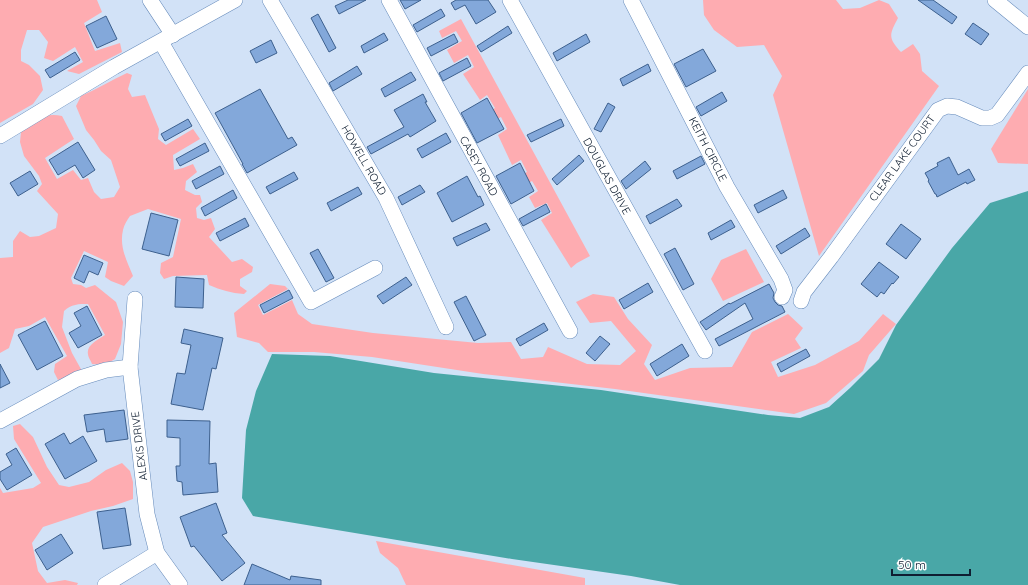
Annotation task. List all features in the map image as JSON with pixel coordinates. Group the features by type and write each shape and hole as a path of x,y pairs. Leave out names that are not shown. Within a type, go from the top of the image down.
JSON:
{"street":[{"path":"150,0 167,38 311,302 375,268"},
{"path":"0,136 114,67 235,0"},
{"name":"HOWELL ROAD","path":"270,0 386,198 446,327"},
{"name":"CASEY ROAD","path":"388,0 570,331"},
{"name":"DOUGLAS DRIVE","path":"510,0 705,351"},
{"name":"KEITH CIRCLE","path":"630,0 727,187 781,279 785,290 782,297"},
{"path":"994,0 1028,26"},
{"name":"CLEAR LAKE COURT","path":"801,301 804,292 938,110 947,106 957,107 982,118 990,118 998,115 1028,73"},
{"name":"ALEXIS DRIVE","path":"134,299 130,367 147,514 157,553 180,585"},
{"path":"0,421 77,380 106,370 130,367"},
{"path":"105,585 157,553"}],"shaded area":[{"path":"0,0 97,0 102,12 84,23 95,51 120,43 122,52 79,74 67,71 83,62 75,47 53,61 44,58 48,42 39,30 27,30 21,50 21,61 29,65 40,76 43,90 33,104 0,123"},
{"path":"703,0 836,0 843,9 860,8 879,0 889,4 898,18 891,36 894,43 901,52 913,44 920,54 922,71 939,86 819,256 773,95 782,76 764,45 737,47 714,30 704,15"},
{"path":"461,19 590,256 571,268 541,220 552,213 547,203 535,208 529,197 538,191 532,181 524,185 519,176 527,172 521,160 512,165 498,135 507,129 501,117 491,122 487,113 495,108 487,95 480,100 463,74 474,67 468,55 454,63 447,50 462,41 456,31 442,38 439,31"},
{"path":"127,73 132,75 128,89 132,97 145,95 159,129 158,139 166,145 193,129 200,139 173,155 174,170 193,164 197,172 186,181 185,190 195,195 200,195 202,202 196,208 197,218 204,220 211,218 215,229 209,237 232,262 242,259 253,267 252,272 240,279 240,286 247,291 244,294 226,291 209,285 207,275 173,276 164,279 160,273 161,263 173,257 181,219 148,209 130,216 123,228 122,242 124,254 133,276 124,286 105,277 108,262 84,251 71,278 73,284 81,285 86,288 95,285 116,302 123,322 121,344 115,359 105,365 92,364 88,355 89,348 105,335 88,304 78,304 72,306 64,311 62,327 72,353 82,371 58,380 54,372 55,364 67,356 45,317 29,326 15,329 9,348 0,353 0,258 13,257 13,241 20,231 30,237 39,236 56,228 58,214 37,191 42,184 39,176 24,156 20,142 21,132 35,121 45,116 62,116 74,139 45,158 57,179 73,170 81,180 88,178 94,192 101,199 114,197 120,187 111,160 101,151 86,130 76,106 81,96"},
{"path":"1028,89 1028,164 998,163 991,149"},
{"path":"1028,191 1028,585 680,585 253,516 242,498 246,430 256,391 272,354 330,356 434,373 601,390 768,415 800,418 829,407 879,359 896,325 952,248 990,203"},
{"path":"746,249 764,282 723,301 711,279 721,260"},
{"path":"270,284 285,286 288,289 258,305 263,315 292,300 298,314 312,324 373,333 478,343 511,342 521,359 543,357 548,347 587,364 620,365 636,351 611,321 590,323 576,302 593,294 614,297 628,319 652,345 644,364 655,380 690,368 732,367 752,332 788,314 803,328 795,339 801,348 771,362 778,377 815,365 859,341 883,314 896,324 869,355 863,371 826,403 794,414 615,389 483,374 372,357 314,352 268,352 259,343 237,337 234,313"},
{"path":"20,424 33,437 47,467 59,485 69,487 89,482 106,470 122,463 130,471 133,482 133,499 43,527 32,543 38,571 47,583 65,580 78,583 77,585 0,585 0,488 3,493 33,488 41,483 14,439 13,426"},
{"path":"376,541 585,578 585,585 406,585 398,568 380,553"}],"building":[{"path":"348,0 366,0 339,14 335,6"},
{"path":"400,0 421,0 405,9"},
{"path":"456,0 488,0 496,12 476,24 465,5 455,10 451,3"},
{"path":"918,0 933,0 957,17 952,24"},
{"path":"441,9 445,16 417,32 413,25"},
{"path":"318,14 336,48 329,52 311,18"},
{"path":"106,16 117,39 97,48 86,26"},
{"path":"973,23 989,34 981,45 965,34"},
{"path":"508,26 512,33 481,52 477,46"},
{"path":"384,33 388,40 364,53 361,46"},
{"path":"454,34 458,42 431,56 427,48"},
{"path":"586,34 590,42 557,61 553,53"},
{"path":"271,40 277,53 256,63 250,51"},
{"path":"703,49 716,71 686,87 674,64"},
{"path":"75,52 80,60 50,78 45,70"},
{"path":"467,58 471,66 443,81 439,73"},
{"path":"648,64 651,71 623,86 620,79"},
{"path":"357,66 362,74 333,91 329,83"},
{"path":"411,72 416,80 385,97 381,89"},
{"path":"260,89 288,139 292,137 297,145 247,173 215,113"},
{"path":"722,92 727,101 701,116 696,107"},
{"path":"423,94 427,102 425,102 436,121 410,137 408,134 371,154 367,147 404,127 394,110"},
{"path":"487,98 504,129 477,143 461,113"},
{"path":"608,103 615,107 601,132 594,129"},
{"path":"188,119 192,126 165,141 161,134"},
{"path":"561,119 564,126 531,142 527,135"},
{"path":"446,133 451,142 422,158 417,149"},
{"path":"78,142 95,170 83,178 75,165 58,175 49,160"},
{"path":"205,143 209,151 180,166 176,159"},
{"path":"579,155 584,161 557,185 552,179"},
{"path":"701,156 705,164 677,179 673,171"},
{"path":"949,157 958,175 969,169 975,180 967,184 966,182 937,197 925,173 938,166 937,163"},
{"path":"645,161 651,169 626,189 621,181"},
{"path":"520,163 534,191 511,204 496,176"},
{"path":"220,166 224,174 196,189 192,181"},
{"path":"30,171 38,184 18,196 10,183"},
{"path":"294,172 298,179 270,194 266,187"},
{"path":"467,176 484,205 452,222 437,193"},
{"path":"420,185 425,192 402,205 398,197"},
{"path":"358,187 362,194 331,211 327,203"},
{"path":"233,190 237,198 205,216 201,208"},
{"path":"783,190 787,198 758,213 754,205"},
{"path":"677,199 682,206 650,224 646,216"},
{"path":"546,204 550,212 523,226 519,219"},
{"path":"151,213 178,220 169,256 142,249"},
{"path":"245,218 249,226 220,241 216,233"},
{"path":"731,220 735,227 711,240 708,233"},
{"path":"486,223 490,230 457,246 453,238"},
{"path":"901,224 921,239 906,259 886,244"},
{"path":"805,228 810,236 781,254 776,246"},
{"path":"675,248 694,284 683,290 664,254"},
{"path":"318,249 334,278 326,282 310,253"},
{"path":"84,255 103,263 98,275 89,271 84,283 74,278"},
{"path":"879,262 899,277 893,284 892,283 884,294 881,292 877,297 861,284"},
{"path":"176,277 204,279 203,308 175,307"},
{"path":"406,277 412,285 383,304 377,296"},
{"path":"648,283 653,292 624,309 619,300"},
{"path":"769,284 774,293 773,298 775,302 782,306 785,312 719,346 715,339 753,319 745,303 706,330 700,322 729,303 730,304"},
{"path":"289,290 293,298 264,313 260,305"},
{"path":"466,296 486,335 474,341 454,302"},
{"path":"87,306 102,335 78,348 69,333 81,326 74,313"},
{"path":"45,321 63,356 37,370 18,335"},
{"path":"544,323 548,330 520,346 516,339"},
{"path":"184,329 223,338 216,369 212,368 203,410 171,404 177,373 185,374 191,345 181,343"},
{"path":"600,336 610,344 595,361 586,353"},
{"path":"682,344 689,356 657,376 650,364"},
{"path":"806,349 810,356 781,372 777,364"},
{"path":"0,364 10,383 0,388"},
{"path":"124,410 128,439 106,442 104,429 87,432 84,415"},
{"path":"167,420 210,421 209,464 216,463 218,492 183,495 182,482 177,481 176,466 180,466 180,438 167,437"},
{"path":"64,433 70,444 83,436 97,461 65,479 45,444"},
{"path":"16,448 32,475 7,490 0,479 0,472 12,465 6,454"},
{"path":"216,503 227,533 222,535 245,563 222,581 194,546 191,547 180,517"},
{"path":"125,508 131,545 103,549 97,512"},
{"path":"61,534 73,553 47,570 35,550"},
{"path":"252,564 290,580 291,576 321,580 321,585 244,585"}]}
